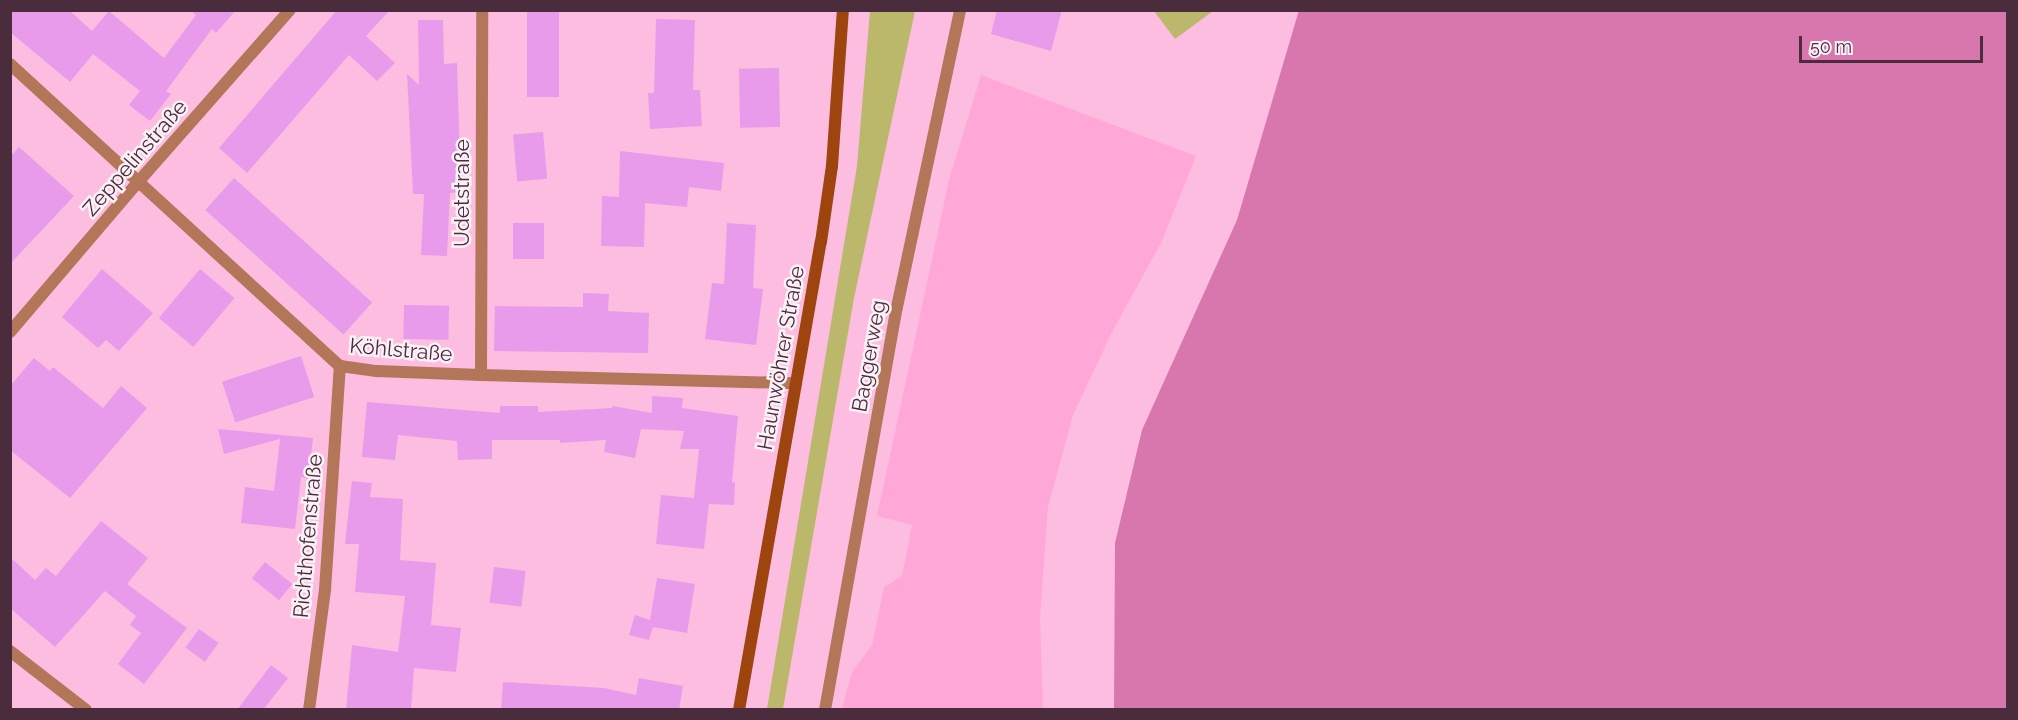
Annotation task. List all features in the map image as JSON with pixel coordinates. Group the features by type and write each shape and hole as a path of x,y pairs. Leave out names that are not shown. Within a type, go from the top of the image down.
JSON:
{"street":[{"name":"Zeppelinstraße","path":"10,332 290,10"},
{"name":"Udetstraße","path":"481,375 482,10"},
{"name":"Haunwöhrer Straße","path":"739,710 832,166 843,10"},
{"name":"Baggerweg","path":"825,710 897,308 960,10"},
{"name":"Köhlstraße","path":"10,64 340,366 377,371 481,375 796,383"},
{"name":"Richthofenstraße","path":"309,710 325,590 340,366"},
{"path":"10,651 86,710"}],"shaded area":[{"path":"1299,10 2007,11 2007,709 1114,709 1115,543 1142,430 1237,220"},
{"path":"870,11 915,11 854,298 783,709 767,709 857,166"},
{"path":"1154,11 1213,11 1175,39"},
{"path":"981,75 1196,156 1161,243 1111,334 1073,415 1048,507 1040,617 1043,709 842,709 852,672 872,645 884,587 902,576 912,525 877,516 949,180"}],"building":[{"path":"10,10 69,10 92,31 109,11 164,58 196,15 190,10 236,10 216,33 212,29 166,91 171,94 150,121 129,105 140,91 93,54 70,82 10,32"},
{"path":"337,10 390,10 366,36 395,63 377,81 349,55 247,173 219,148"},
{"path":"527,10 559,10 559,97 527,97"},
{"path":"997,10 1062,10 1051,51 991,34"},
{"path":"656,19 695,20 693,90 700,90 702,126 650,129 648,93 654,93"},
{"path":"418,20 443,20 444,64 457,63 461,192 450,193 447,256 421,255 424,194 413,194 407,74 419,85"},
{"path":"779,68 780,127 740,128 739,69"},
{"path":"543,132 547,179 517,181 513,135"},
{"path":"19,147 74,196 10,264 10,157"},
{"path":"620,151 724,163 721,191 689,187 687,207 645,203 644,247 601,246 602,196 619,197"},
{"path":"234,178 372,302 343,334 205,210"},
{"path":"513,223 544,223 544,259 513,259"},
{"path":"727,223 756,225 753,288 763,289 756,345 705,339 712,283 724,284"},
{"path":"102,269 153,313 119,351 106,340 98,348 62,317"},
{"path":"200,269 234,298 193,347 159,318"},
{"path":"583,293 609,294 608,311 649,313 648,353 494,351 495,306 583,307"},
{"path":"404,305 449,306 448,340 403,339"},
{"path":"301,356 314,397 235,423 222,382"},
{"path":"34,358 50,371 53,367 103,408 121,386 147,408 70,498 10,450 10,386"},
{"path":"652,396 683,398 682,408 738,416 732,482 735,483 734,505 709,504 704,549 656,544 661,495 694,498 699,449 680,449 684,431 641,429 635,458 604,452 606,440 560,443 560,440 492,440 492,459 458,460 457,441 398,435 395,460 362,457 367,402 500,413 500,406 538,406 538,412 612,408 613,406 652,413"},
{"path":"218,429 313,438 308,479 301,477 295,529 241,523 245,487 274,491 280,439 224,454"},
{"path":"352,481 372,483 370,497 403,499 400,560 436,563 431,625 461,628 456,672 414,668 411,710 346,710 352,645 398,652 405,596 355,592 359,544 345,544"},
{"path":"101,521 148,558 127,584 187,628 144,684 118,664 141,633 130,625 136,616 105,591 55,647 10,608 10,557 35,580 46,568 56,576"},
{"path":"265,562 292,584 279,600 252,578"},
{"path":"494,567 526,571 521,607 490,603"},
{"path":"657,578 695,584 687,633 653,627 649,640 629,635 635,615 650,620"},
{"path":"199,629 218,643 205,662 185,648"},
{"path":"271,665 288,678 263,710 237,710"},
{"path":"639,678 683,686 679,710 501,710 503,682 604,688 636,695"}]}
